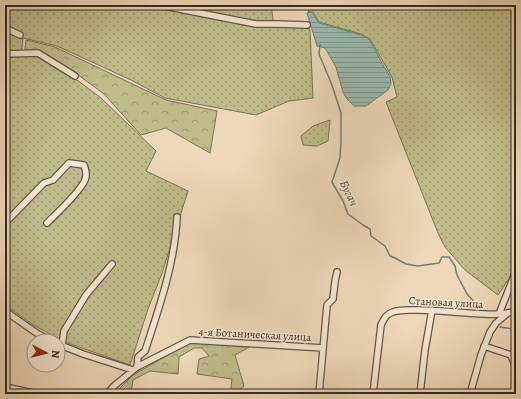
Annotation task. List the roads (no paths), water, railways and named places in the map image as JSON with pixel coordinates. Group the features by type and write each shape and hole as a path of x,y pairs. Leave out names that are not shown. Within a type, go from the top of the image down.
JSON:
{"street":[{"path":"159,5 256,24 307,25"},
{"path":"5,28 20,35"},
{"path":"5,54 38,53 75,76"},
{"path":"5,223 44,182 53,180 70,163 84,165 86,179 83,184 48,223"},
{"path":"66,347 83,354 135,369 138,357 144,352 165,288 177,217"},
{"path":"63,333 86,295 112,264"},
{"path":"499,314 516,271"},
{"path":"319,394 327,305 333,299 337,272"},
{"name":"Становая улица","path":"374,394 381,325 388,314 406,310 432,310 490,314 516,311"},
{"path":"420,394 425,350 432,310"},
{"path":"5,311 37,333"},
{"path":"470,394 481,355 490,332 496,323 508,313"},
{"path":"490,314 494,316 496,323"},
{"name":"4-я Ботаническая улица","path":"107,394 114,386 135,369 190,340 322,348"},
{"path":"484,346 511,355 516,368"},
{"path":"5,387 38,394"}],"water":[{"path":"311,11 319,23 361,35 369,39 390,76 391,84 388,90 366,106 354,106 347,99 343,92 336,67 325,48 317,46 307,13"}],"waterway":[{"name":"Бугач","path":"306,5 309,12"},
{"name":"Бугач","path":"320,45 319,54 332,85 341,113 340,158 332,182 343,201 348,214 370,229 371,236 385,246 390,256 406,264 418,266 439,263 442,257 449,257 455,266 457,275 467,294 476,304 477,309"},
{"name":"Бугач","path":"500,327 513,329 516,331"}]}
